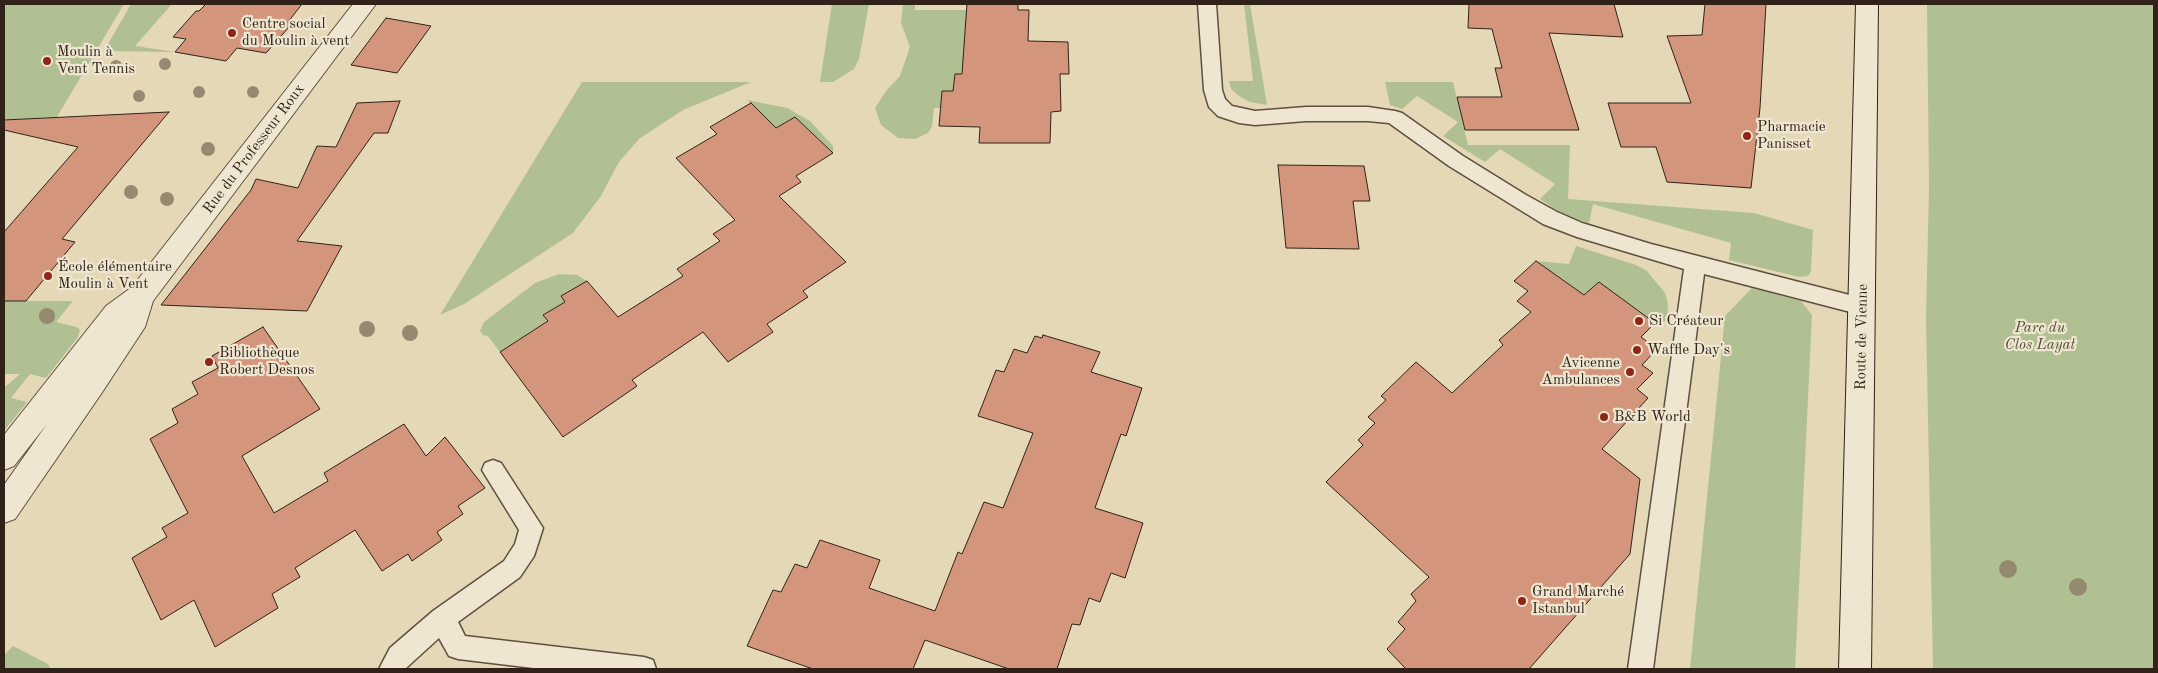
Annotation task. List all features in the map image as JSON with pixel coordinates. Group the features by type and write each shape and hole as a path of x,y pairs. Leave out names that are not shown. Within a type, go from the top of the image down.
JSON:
{"street":[{"name":"Rue du Professeur Roux","path":"4,457 116,314 142,294 365,4"},
{"name":"Route de Vienne","path":"1855,669 1867,4"},
{"name":"Rue du Professeur Roux","path":"4,509 135,319 142,294"}],"lane":[{"path":"1207,4 1213,90 1216,102 1225,111 1239,116 1255,118 1306,114 1384,115 1395,118 1456,161 1550,218 1577,230 1862,306"},
{"path":"1641,669 1695,263"},
{"path":"392,669 398,657 442,619 512,569 526,548 532,528 493,470"},
{"path":"442,619 458,647 644,669"}],"green space":[{"name":"Moulin à Vent Tennis","path":"4,4 124,4 57,117 4,120"},
{"path":"131,4 172,4 135,46 175,52 104,51"},
{"path":"832,4 869,4 859,59 854,69 833,82 820,82"},
{"path":"903,4 915,4 915,10 967,10 970,74 955,74 953,91 942,91 941,108 934,108 932,126 928,133 915,139 898,138 881,125 875,108 886,91 900,76 910,47 901,23"},
{"path":"1244,4 1250,4 1267,105 1250,102 1240,97 1231,89 1229,81 1253,81"},
{"name":"Parc du Clos Layat","path":"1927,4 2154,4 2154,669 1933,669 1926,318 1929,187"},
{"path":"582,82 751,82 683,110 639,139 619,162 601,196 573,233 464,304 440,315"},
{"path":"1385,82 1453,82 1468,145 1570,145 1568,199 1754,213 1813,230 1811,271 1808,276 1799,277 1729,260 1731,243 1593,204 1589,223 1567,217 1540,199 1555,184 1500,149 1485,162 1443,136 1458,122 1417,96 1402,109 1390,105"},
{"path":"747,100 787,108 810,121 833,146 833,153 795,117 776,128"},
{"path":"1576,246 1636,265 1647,271 1665,293 1668,304 1667,321 1655,323 1599,283 1584,295 1536,261 1569,264"},
{"path":"559,274 577,275 587,281 561,296 565,302 543,315 548,321 500,352 488,336 483,335 480,331 484,322 535,283"},
{"path":"1752,288 1801,301 1812,315 1795,669 1690,669 1725,316"},
{"path":"4,301 73,301 56,322 77,327 80,330 78,337 46,378 30,374 11,398 27,402 4,431 4,388 20,374 4,374"},
{"path":"13,646 48,664 50,669 4,669 4,655"}],"building":[{"name":"Centre social du Moulin à vent","path":"206,4 302,4 288,22 290,26 266,53 237,48 226,61 175,52 186,39 173,37 196,11 199,11"},
{"path":"967,4 1018,4 1018,10 1029,10 1028,41 1068,42 1069,74 1060,74 1061,111 1051,112 1050,143 979,143 980,127 939,126 942,91 953,91 955,74 962,74"},
{"path":"1469,4 1614,4 1623,37 1549,33 1579,130 1465,130 1457,97 1502,97 1495,68 1502,68 1492,29 1468,28"},
{"path":"1705,4 1766,4 1760,108 1751,188 1667,182 1656,147 1621,147 1608,103 1691,103 1667,36 1702,35"},
{"path":"386,18 431,26 397,73 351,65"},
{"path":"400,101 388,133 374,133 297,241 342,246 307,311 161,305 251,190 256,179 298,188 317,146 336,147 357,103"},
{"path":"751,103 776,128 795,117 833,153 796,176 801,182 779,196 846,262 803,291 808,297 767,324 773,332 728,362 703,332 632,380 637,386 563,437 500,352 548,321 543,315 565,302 561,296 587,281 618,317 683,276 677,269 720,241 713,234 735,220 676,158 717,134 710,127"},
{"path":"169,112 62,239 75,242 26,301 4,301 4,232 78,147 4,130 4,120"},
{"path":"1278,165 1364,166 1370,201 1353,201 1359,249 1286,248"},
{"path":"1536,261 1584,295 1599,282 1655,323 1641,337 1657,349 1642,365 1653,373 1637,389 1648,398 1602,449 1640,479 1630,554 1529,669 1406,669 1387,649 1405,629 1398,622 1416,601 1411,594 1429,577 1326,482 1363,445 1358,440 1375,423 1368,417 1386,400 1381,396 1416,362 1452,393 1503,345 1499,340 1531,312 1517,301 1528,291 1514,281"},
{"path":"263,327 320,409 242,456 274,513 328,481 324,473 404,424 426,456 445,437 485,488 458,506 463,514 437,532 442,540 412,561 408,554 382,571 355,530 295,568 300,577 272,594 278,608 215,647 194,600 161,620 132,558 167,537 162,528 188,513 150,439 178,423 172,409 198,394 192,382 218,368 212,356"},
{"path":"1043,335 1100,352 1091,372 1142,388 1126,436 1121,434 1095,508 1143,523 1125,578 1111,573 1100,602 1089,598 1080,625 1072,624 1057,669 1009,669 925,640 913,669 813,669 747,646 773,590 781,592 795,564 807,568 820,540 880,560 869,588 935,611 958,552 962,554 984,502 1003,508 1033,433 978,416 996,370 1004,372 1014,349 1027,353 1035,336 1042,338"}],"place":[{"name":"Centre social du Moulin à vent","path":"232,33"},
{"name":"Moulin à Vent Tennis","path":"47,61"},
{"name":"Pharmacie Panisset","path":"1747,136"},
{"name":"École élémentaire Moulin à Vent","path":"48,276"},
{"name":"Si Créateur","path":"1639,321"},
{"name":"Waffle Day's","path":"1637,350"},
{"name":"Bibliothèque Robert Desnos","path":"209,362"},
{"name":"Avicenne Ambulances","path":"1630,372"},
{"name":"B&B World","path":"1604,417"},
{"name":"Grand Marché Istanbul","path":"1522,601"}]}
